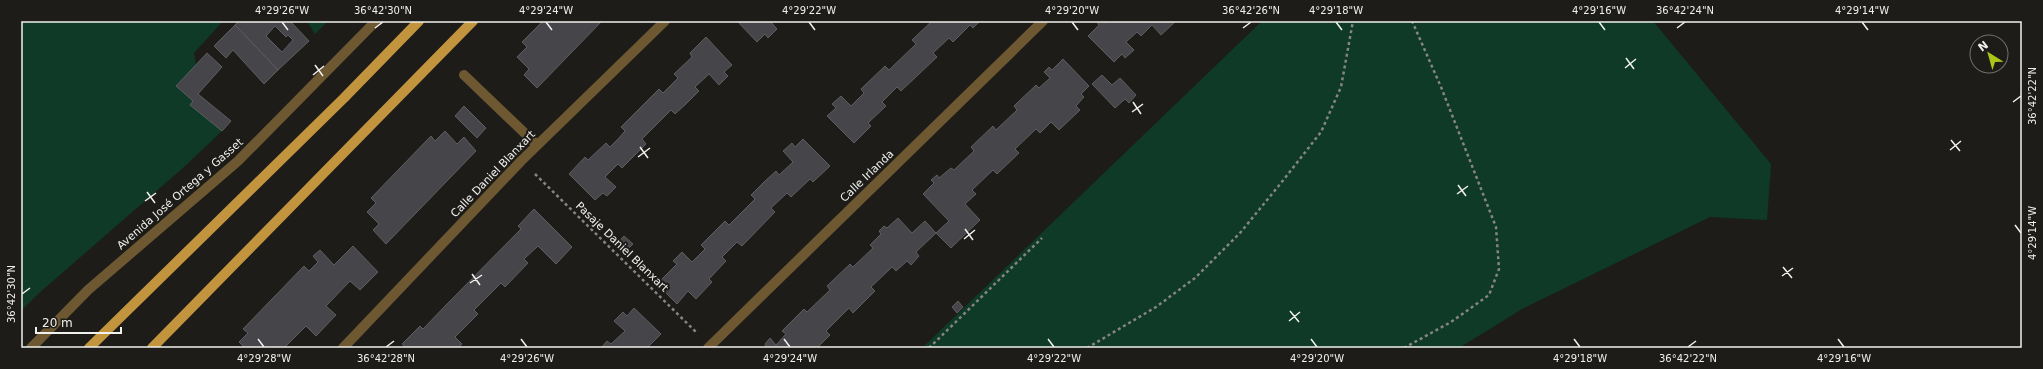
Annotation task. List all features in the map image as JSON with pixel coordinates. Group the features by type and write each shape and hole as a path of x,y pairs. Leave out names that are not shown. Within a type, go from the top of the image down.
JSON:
{"main road":[{"path":"89,348 344,98 419,21"},
{"path":"152,348 473,21"}],"street":[{"name":"Avenida José Ortega y Gasset","path":"31,348 88,290 238,162 376,21"},
{"name":"Calle Daniel Blanxart","path":"343,348 537,145 665,21"},
{"name":"Calle Irlanda","path":"708,348 1043,21"},
{"path":"464,74 537,145"}],"path":[{"path":"1087,348 1156,308 1195,278 1240,233 1281,183 1321,132 1341,87 1352,21"},
{"path":"1404,348 1451,322 1489,295 1499,269 1496,227 1412,21"},
{"name":"Pasaje Daniel Blanxart","path":"541,179 692,327"},
{"path":"929,348 1042,238"}],"green space":[{"path":"21,21 223,21 194,53 196,65 176,86 193,101 190,105 222,131 184,167 38,294 21,311"},
{"path":"307,21 328,21 315,34"},
{"path":"1262,21 1653,21 1771,164 1767,220 1710,217 1522,309 1459,348 922,348"}],"building":[{"path":"239,21 290,21 309,41 278,70 235,25","holes":["275,26 286,37 288,35 293,40 282,52 266,36"]},
{"path":"543,21 602,21 537,88 524,75 529,69 517,57 527,47 522,42"},
{"path":"737,21 770,21 777,29 768,38 765,34 757,42"},
{"path":"932,21 980,21 973,28 970,25 953,42 949,38 933,53 937,57 901,91 897,87 882,102 886,106 868,123 871,126 854,143 827,116 836,108 832,104 841,96 851,106 864,93 861,89 885,66 889,70 916,44 912,40"},
{"path":"1109,21 1176,21 1161,35 1152,25 1141,36 1137,32 1126,42 1134,50 1125,58 1122,54 1114,62 1088,36 1099,25 1097,22 1108,23"},
{"path":"235,25 278,70 264,84 233,50 226,58 214,46"},
{"path":"706,37 732,65 724,72 728,76 719,85 709,74 695,87 699,91 675,114 671,110 642,139 646,144 622,168 618,164 605,177 616,187 607,196 603,193 595,200 569,174 585,157 588,160 606,143 610,147 618,139 625,131 621,127 659,89 663,93 678,78 674,74 692,57 690,53"},
{"path":"207,53 222,67 198,94 231,121 222,131 190,105 193,101 176,86"},
{"path":"1063,59 1089,86 1081,94 1084,97 1076,106 1080,110 1059,130 1051,122 1040,133 1036,129 1015,149 1019,153 997,174 993,170 972,190 976,194 965,204 980,220 951,248 936,233 949,221 923,194 934,183 931,180 937,175 939,178 951,168 954,170 974,151 971,147 993,126 996,130 1017,110 1014,106 1036,85 1039,88 1050,78 1044,72 1049,67 1052,70"},
{"path":"1102,75 1112,85 1120,78 1136,95 1129,103 1125,99 1115,108 1092,84"},
{"path":"464,106 486,128 477,138 455,116"},
{"path":"445,131 457,144 464,137 476,151 386,244 373,230 379,224 367,212 376,203 371,198 431,136 435,141"},
{"path":"803,139 830,166 813,182 810,179 791,197 787,193 771,208 775,212 742,246 737,242 722,257 726,261 709,279 712,282 696,299 688,291 677,304 657,284 677,264 673,261 682,252 692,262 705,249 701,245 725,221 729,225 755,199 751,195 764,182 776,171 779,175 793,162 783,151 792,143 795,147"},
{"path":"534,209 572,247 556,264 538,246 524,259 528,263 505,287 501,283 474,310 478,314 455,337 462,344 458,348 406,348 402,344 420,326 423,329 521,229 518,226"},
{"path":"898,218 912,233 925,221 936,233 916,252 919,256 911,265 907,261 896,271 892,267 871,287 875,291 853,313 849,308 826,331 830,335 817,348 766,348 765,344 770,338 776,345 786,334 782,331 804,309 807,312 830,290 827,286 850,264 853,267 873,248 870,245 881,234 879,231 884,226 887,228"},
{"path":"624,236 633,244 624,253 616,244"},
{"path":"353,246 378,272 360,290 350,281 326,306 336,315 316,336 306,326 284,348 245,348 239,342 248,333 243,329 304,266 309,271 318,262 313,256 320,250 334,265"},
{"path":"958,301 963,307 957,313 952,307"},
{"path":"634,308 661,334 647,348 601,348 607,341 611,344 625,331 614,321 623,312 627,316"}]}
